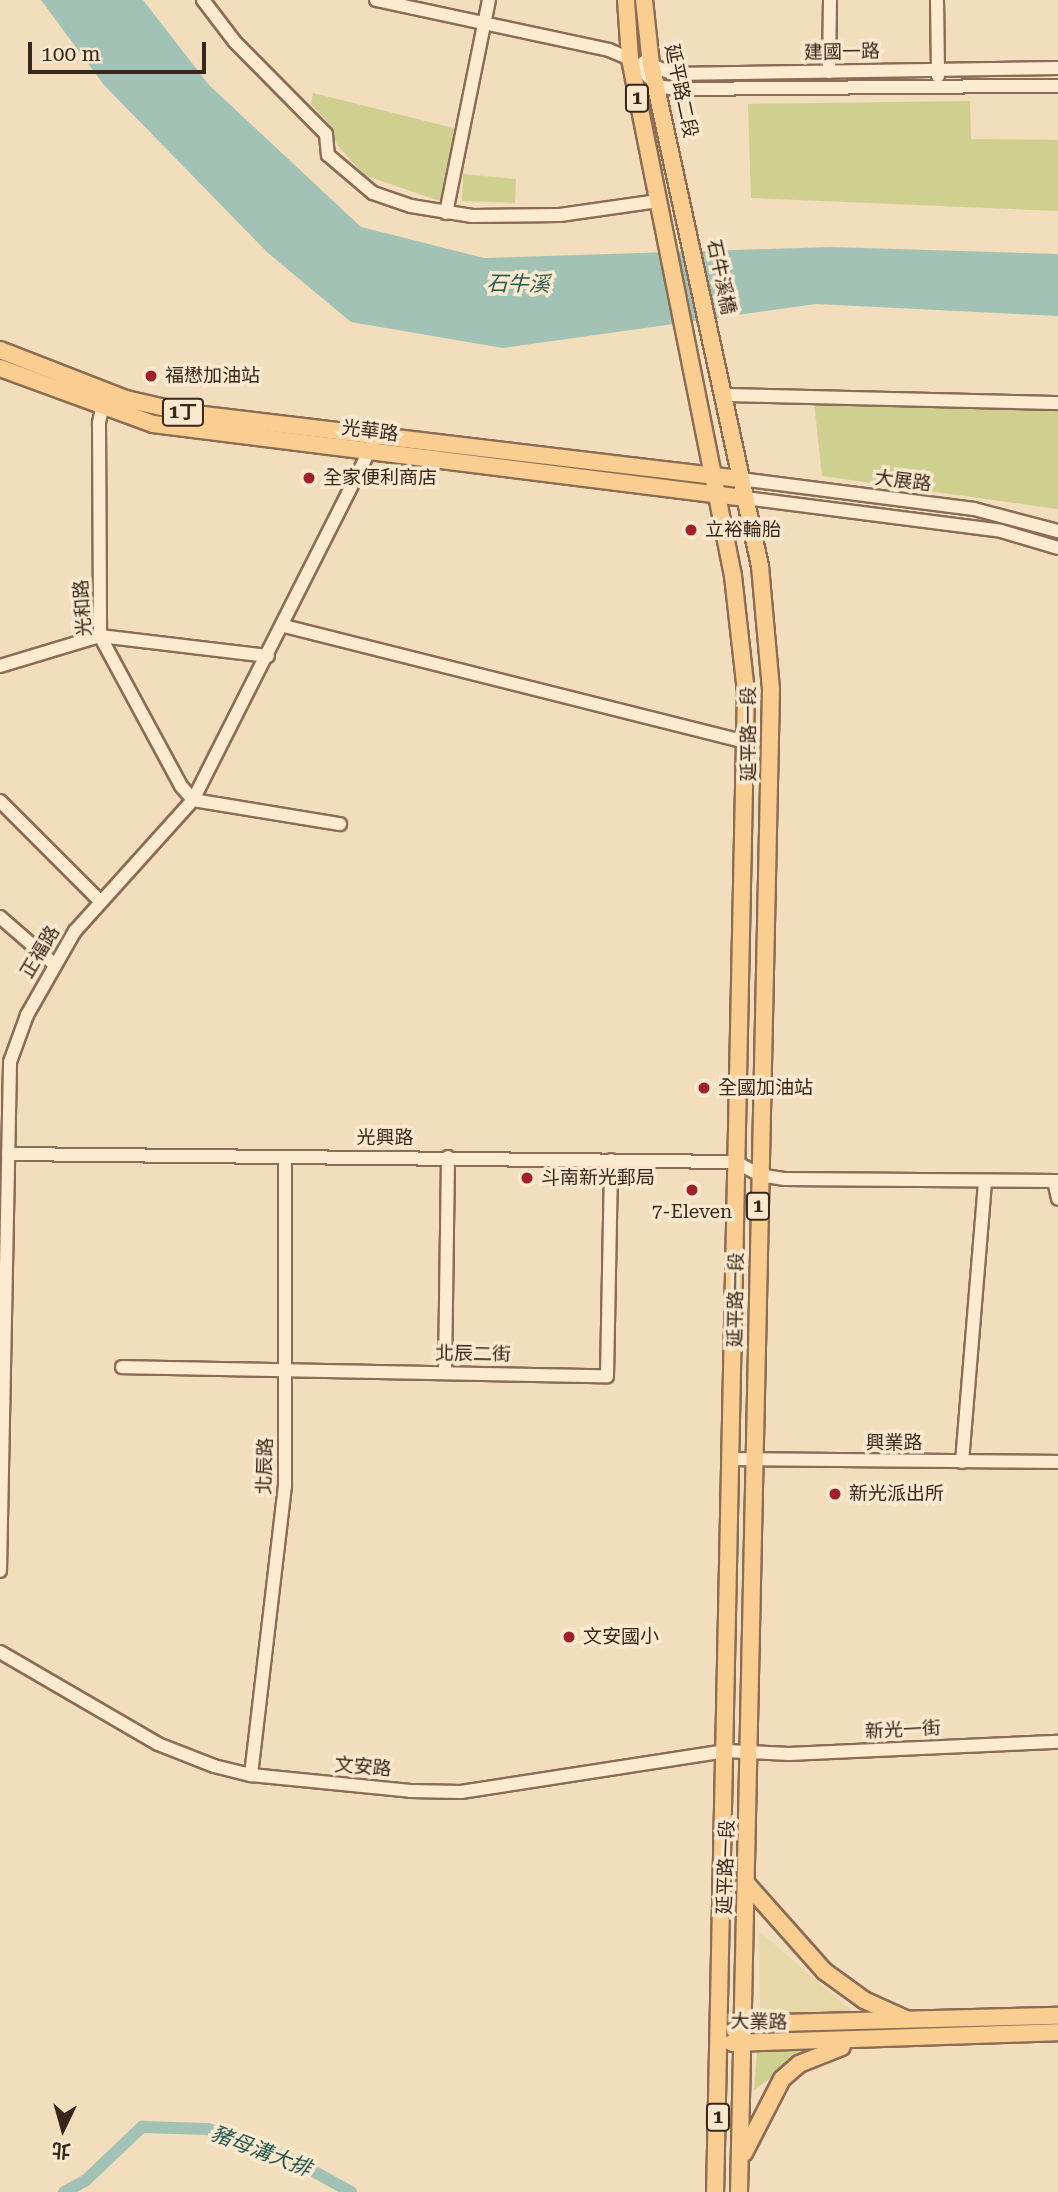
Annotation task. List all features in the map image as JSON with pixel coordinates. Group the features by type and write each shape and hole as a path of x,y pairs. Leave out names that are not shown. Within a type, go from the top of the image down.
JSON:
{"main road":[{"name":"1","path":"626,0 630,59 658,198"},
{"name":"延平路二段","path":"643,0 651,64 681,190"},
{"name":"石牛溪橋","path":"681,190 720,372"},
{"name":"延平路一段","path":"658,198 733,576 746,691 715,2192"},
{"name":"光華路","path":"0,350 107,392 187,413 740,479"},
{"name":"光華路","path":"0,368 101,408 153,424 205,433 745,498"},
{"name":"延平路一段","path":"720,372 767,621 770,853 759,1175 750,1751 739,2192"},
{"path":"742,853 770,853"},
{"path":"739,1006 765,1007"},
{"path":"746,1883 824,1971 864,2000 911,2022"},
{"name":"大業路","path":"720,2042 742,2044 866,2039 1003,2026 1058,2016"},
{"name":"大業路","path":"720,2042 742,2024 911,2022 1003,2026 1058,2032"},
{"path":"741,2158 782,2079 816,2055 866,2039"}],"street":[{"path":"203,0 235,42 326,134 328,155 373,193 446,213 560,215 658,198"},
{"name":"建國一路","path":"376,0 485,23 651,64 673,74 1058,68"},
{"path":"446,213 489,0"},
{"path":"830,0 830,72"},
{"path":"937,0 937,87"},
{"path":"630,59 658,86"},
{"name":"建國一路","path":"658,86 1058,86"},
{"name":"光和路","path":"107,392 101,408 100,636 193,800"},
{"path":"724,395 1058,403"},
{"name":"正福路","path":"0,1572 3,1180 8,1154 5,1059 53,963 100,901 193,800 284,626 376,435"},
{"name":"大展路","path":"740,479 974,509 1058,531"},
{"name":"大展路","path":"745,498 1000,531 1058,548"},
{"path":"284,626 745,742"},
{"path":"0,666 100,636 268,656"},
{"path":"193,800 340,824"},
{"path":"0,801 100,901"},
{"path":"0,917 53,963"},
{"name":"光興路","path":"8,1154 736,1162 759,1175"},
{"name":"北辰路","path":"251,1775 285,1486 285,1157"},
{"path":"445,1373 448,1157"},
{"name":"北辰二街","path":"121,1367 607,1376 611,1160"},
{"path":"759,1175 985,1182 1056,1181 1058,1199"},
{"path":"962,1462 985,1182"},
{"name":"興業路","path":"731,1460 1058,1462"},
{"name":"文安路","path":"0,1652 158,1744 251,1775 461,1793 726,1751 750,1751"},
{"name":"新光一街","path":"750,1751 789,1755 1058,1742"}],"shaded area":[{"path":"759,1931 858,2016 760,2015"}],"green space":[{"path":"313,93 457,129 440,201 364,175 337,145 331,126 311,104"},
{"path":"970,101 971,139 1058,140 1058,211 751,198 748,104"},
{"path":"463,174 516,179 515,203 462,201"},
{"path":"814,402 1058,409 1058,509 822,476"},
{"path":"809,2050 754,2090 757,2051"}],"water":[{"name":"石牛溪","path":"41,0 143,0 209,85 361,227 484,258 830,247 1058,254 1058,316 816,304 503,348 351,322 268,253 104,85"}],"waterway":[{"name":"豬母溝大排","path":"64,2192 85,2181 142,2127 208,2129 297,2162 351,2192"}],"place":[{"name":"福懋加油站","path":"151,376"},
{"name":"全家便利商店","path":"309,478"},
{"name":"立裕輪胎","path":"691,530"},
{"name":"全國加油站","path":"704,1088"},
{"name":"斗南新光郵局","path":"527,1178"},
{"name":"7-Eleven","path":"692,1190"},
{"name":"新光派出所","path":"835,1494"},
{"name":"文安國小","path":"569,1637"}]}
